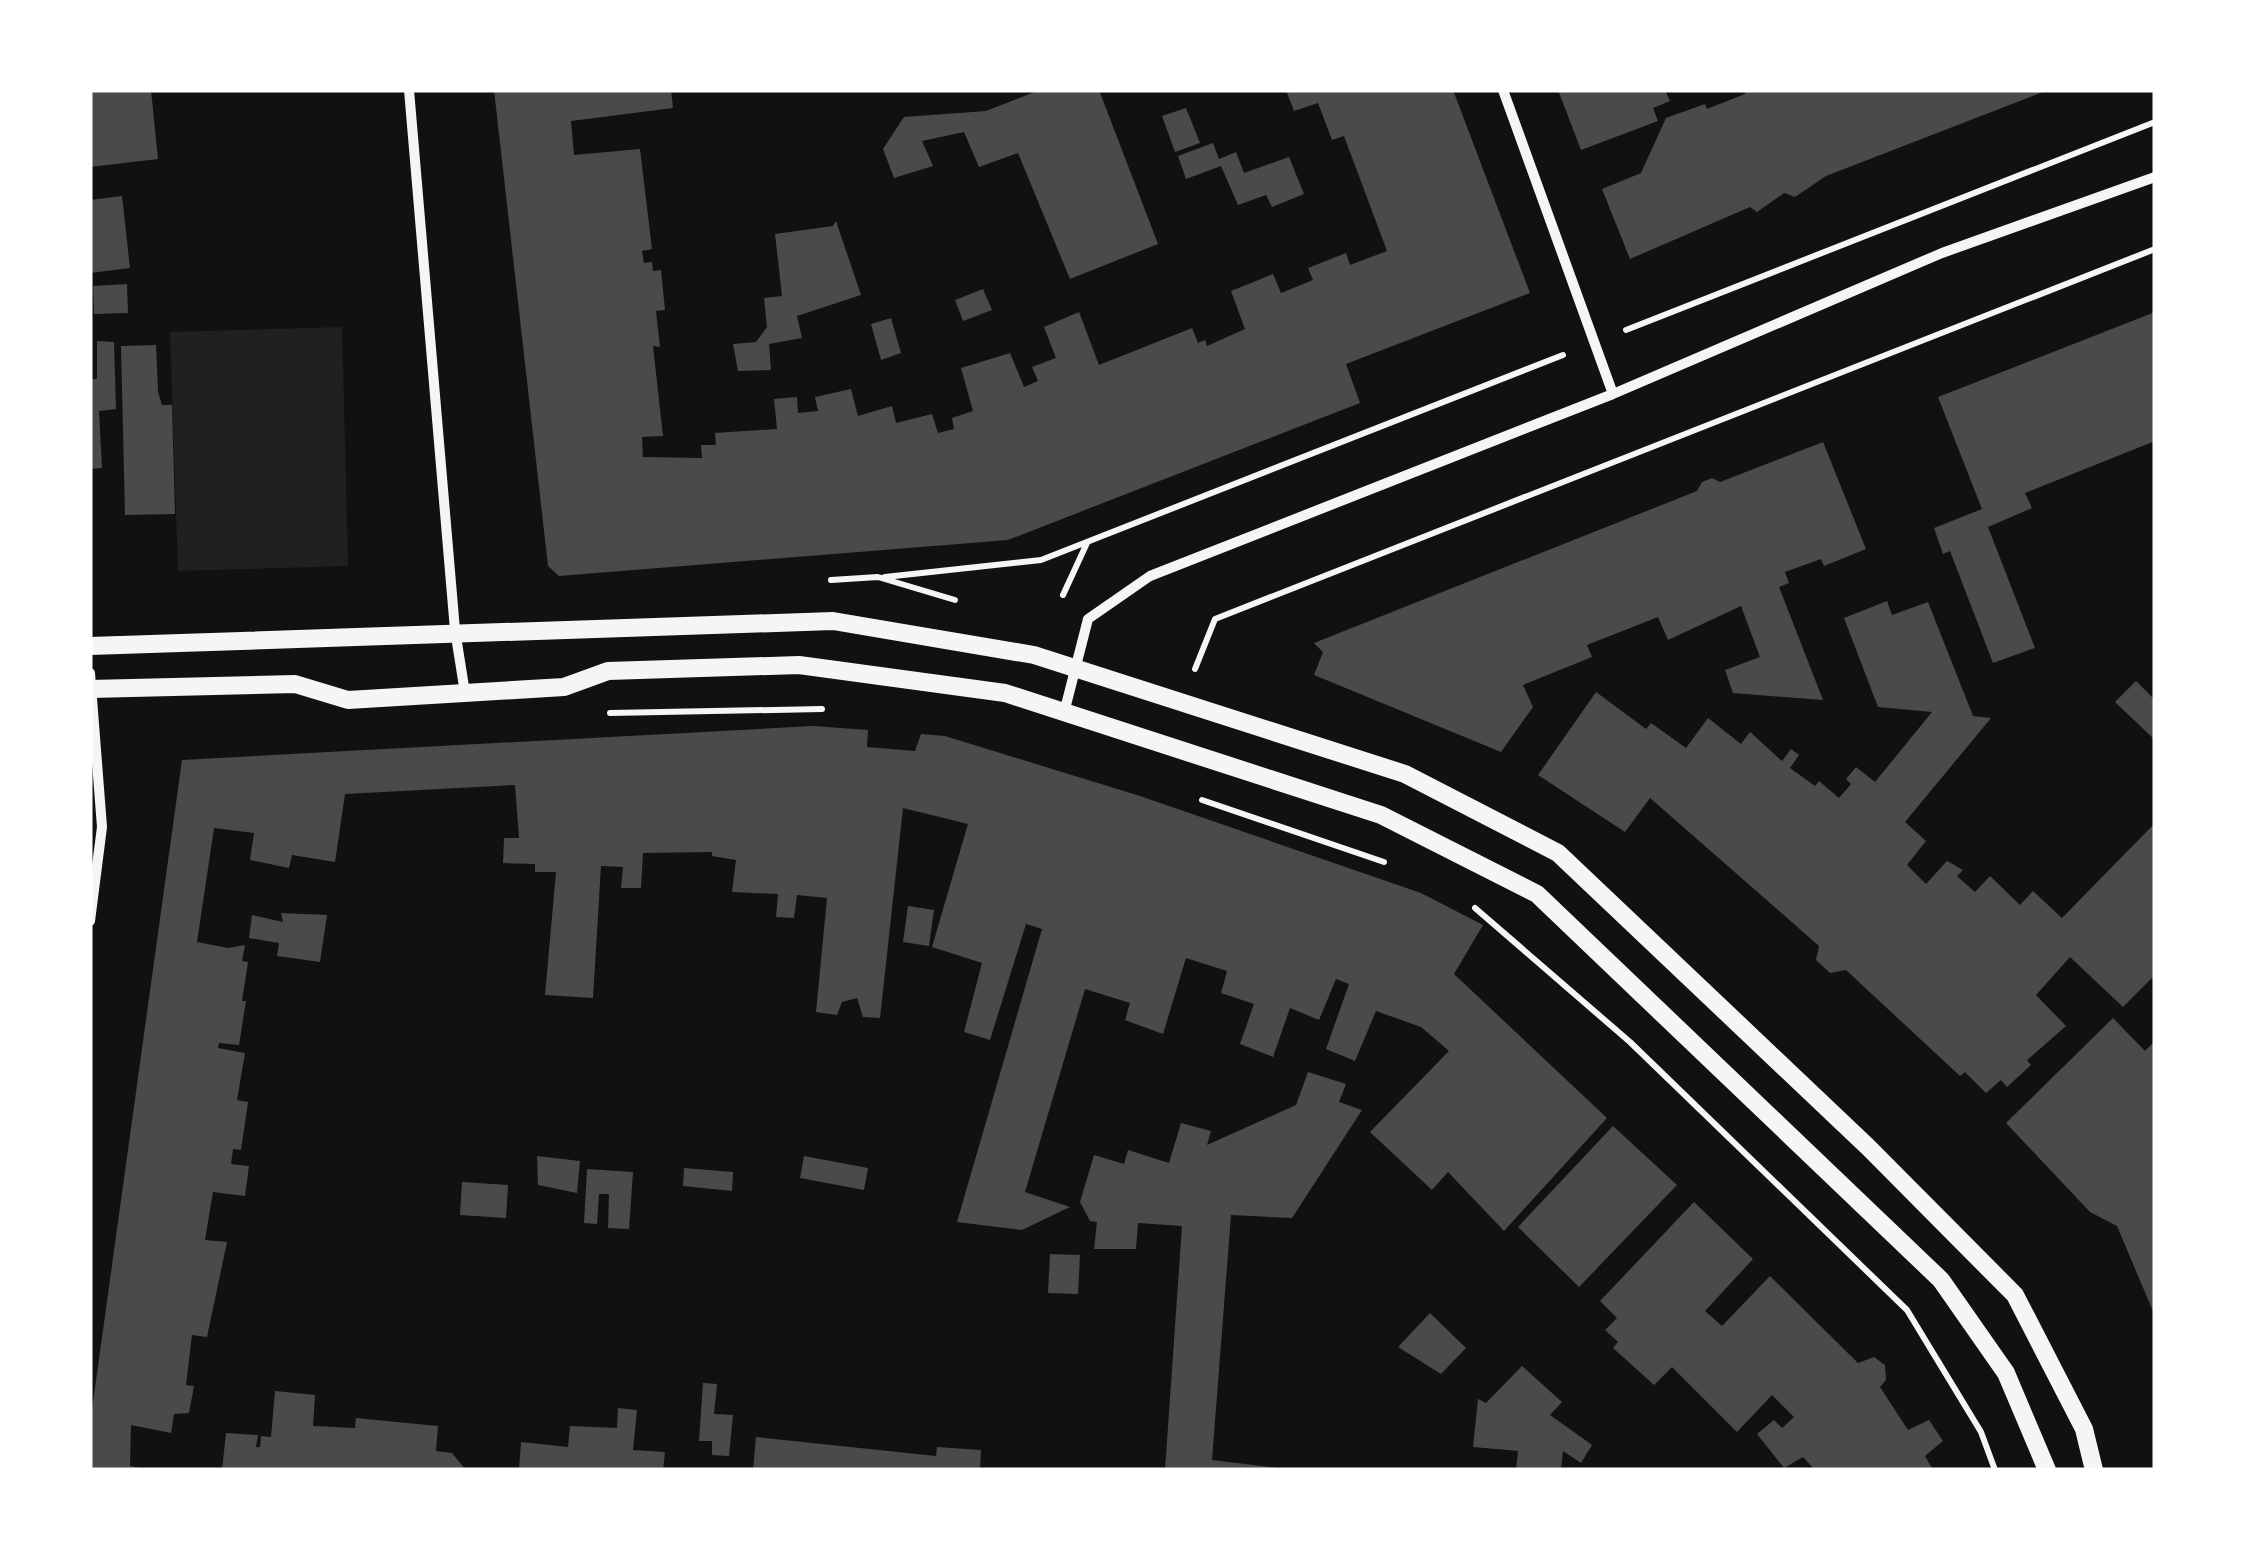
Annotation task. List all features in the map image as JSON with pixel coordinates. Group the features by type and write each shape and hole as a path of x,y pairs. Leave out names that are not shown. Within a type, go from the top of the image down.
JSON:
{"street":[{"path":"409,90 456,630 465,693"},
{"path":"1503,90 1613,394"},
{"path":"1066,709 1088,618 1150,576 1613,394 1942,253 2155,177"},
{"path":"90,646 456,630 833,621 1034,655 1405,774 1558,853 1868,1146 2015,1295 2084,1430 2094,1470"},
{"path":"90,922 102,826 91,684 295,684 348,700 564,687 608,671 799,664 1005,693 1066,709 1381,815 1537,894 1941,1280 2006,1373 2047,1470"}],"path":[{"path":"878,578 1040,560 2155,122"},
{"path":"1194,670 1215,619 2155,249"},
{"path":"601,714 832,710"},
{"path":"1182,794 1393,865"},
{"path":"1466,903 1630,1042 1907,1310 1948,1373 1995,1470"}],"shaded area":[{"path":"342,327 348,566 178,571 170,332"}],"building":[{"path":"90,90 151,90 158,159 90,167"},
{"path":"494,90 671,90 673,108 571,121 574,155 640,149 652,249 642,251 644,263 652,262 653,271 661,270 665,310 656,311 660,347 653,346 663,436 642,437 643,457 702,458 701,445 716,445 715,433 777,429 774,399 797,397 798,413 818,411 815,397 851,389 858,416 892,406 896,423 932,414 938,433 954,429 952,418 973,411 961,368 1010,353 1024,387 1038,381 1032,367 1056,358 1044,327 1079,312 1099,365 1192,328 1198,343 1205,340 1207,346 1245,329 1231,291 1273,274 1281,293 1313,280 1308,268 1346,253 1350,265 1387,251 1344,136 1332,140 1318,103 1294,111 1286,90 1453,90 1530,293 1346,364 1360,403 1008,540 559,576 548,566"},
{"path":"1040,90 1099,90 1158,244 1070,279 1018,153 979,167 964,132 922,141 933,166 894,178 883,149 904,117 986,111"},
{"path":"1558,90 1665,90 1670,101 1653,108 1658,121 1581,150"},
{"path":"1744,90 2048,90 1826,176 1795,197 1784,193 1757,212 1750,207 1630,259 1602,189 1641,173 1666,118 1705,104 1707,109 1745,94"},
{"path":"1186,108 1200,143 1175,152 1162,116"},
{"path":"1213,143 1219,159 1236,152 1244,173 1289,157 1304,194 1272,207 1266,195 1238,205 1221,166 1186,179 1178,156"},
{"path":"122,196 130,268 90,273 90,200"},
{"path":"836,221 861,295 797,316 802,338 769,344 771,370 738,371 733,344 756,342 767,327 764,298 782,296 775,234 833,226"},
{"path":"127,284 128,313 94,314 93,286"},
{"path":"983,289 992,310 963,321 955,300"},
{"path":"2155,312 2155,441 2025,493 2032,508 1988,527 2035,648 1993,663 1950,551 1943,554 1934,528 1982,509 1938,397"},
{"path":"891,318 901,353 881,360 871,324"},
{"path":"97,341 114,342 116,409 99,411 102,468 90,469 90,379 97,379"},
{"path":"156,345 158,392 162,405 172,405 175,514 125,515 121,346"},
{"path":"1823,442 1866,549 1824,566 1821,559 1785,572 1789,583 1779,587 1823,700 1733,693 1725,670 1760,657 1741,606 1668,640 1658,617 1587,645 1592,657 1523,685 1533,707 1501,752 1314,675 1323,652 1314,643 1697,491 1702,482 1712,478 1720,482"},
{"path":"1887,601 1892,615 1928,602 1973,716 1991,718 1905,822 1926,841 1907,865 1926,884 1947,861 1963,870 1957,876 1975,892 1990,876 2020,905 2033,891 2062,918 2155,823 2155,975 2123,1007 2070,957 2036,995 2066,1026 2027,1060 2031,1065 2007,1087 2001,1080 1986,1093 1965,1072 1960,1076 1846,970 1830,973 1816,960 1819,946 1650,798 1625,832 1538,775 1596,692 1646,729 1651,723 1686,748 1708,718 1741,744 1750,732 1782,761 1791,749 1799,755 1790,768 1815,786 1819,781 1839,798 1851,784 1846,779 1856,767 1875,782 1932,712 1878,707 1844,618"},
{"path":"2136,681 2155,700 2155,740 2115,702"},
{"path":"813,726 868,730 867,747 915,751 921,734 945,736 1140,796 1421,893 1483,925 1454,974 1607,1118 1504,1231 1448,1172 1432,1190 1370,1132 1449,1051 1421,1027 1376,1011 1355,1061 1326,1049 1349,984 1336,979 1319,1020 1290,1008 1273,1057 1240,1044 1254,1004 1221,993 1227,971 1186,958 1163,1034 1125,1020 1130,1003 1085,989 1025,1192 1070,1207 1022,1230 957,1222 1042,929 1026,924 990,1040 964,1032 982,963 932,947 968,824 903,808 880,1018 863,1017 857,998 842,1002 837,1015 816,1012 827,898 797,895 794,918 776,917 778,894 732,892 736,860 712,856 712,852 643,853 641,888 621,888 623,867 601,866 593,998 545,995 556,872 535,872 535,864 503,863 504,838 519,838 515,785 345,794 335,862 292,855 289,868 250,860 254,833 214,828 197,942 228,948 245,945 242,961 248,962 242,1001 246,1001 239,1045 219,1043 218,1048 245,1053 237,1100 248,1102 241,1150 233,1149 231,1164 249,1166 245,1196 213,1192 205,1240 227,1242 207,1337 192,1335 186,1385 194,1386 189,1413 174,1414 171,1433 131,1425 130,1466 151,1470 90,1470 90,1424 182,760"},
{"path":"908,906 934,910 929,946 903,942"},
{"path":"281,913 327,915 320,962 277,956 279,943 249,938 252,915 283,922"},
{"path":"2113,1018 2145,1051 2155,1041 2155,1316 2117,1226 2090,1212 2006,1123"},
{"path":"1308,1072 1346,1084 1339,1102 1362,1110 1292,1218 1231,1215 1212,1460 1294,1470 1165,1470 1182,1226 1138,1223 1136,1249 1094,1249 1097,1222 1090,1221 1080,1202 1094,1155 1124,1164 1128,1150 1169,1163 1181,1123 1211,1131 1207,1145 1296,1105"},
{"path":"1613,1126 1677,1185 1579,1287 1518,1227"},
{"path":"537,1156 580,1161 577,1193 538,1185"},
{"path":"804,1156 868,1168 864,1190 800,1178"},
{"path":"684,1168 733,1172 732,1191 683,1186"},
{"path":"587,1169 633,1172 629,1229 608,1228 609,1194 599,1194 597,1224 584,1223"},
{"path":"462,1182 508,1185 506,1218 460,1215"},
{"path":"1694,1202 1753,1259 1705,1311 1722,1326 1770,1276 1858,1363 1874,1357 1885,1365 1886,1380 1880,1387 1908,1430 1929,1420 1943,1441 1925,1456 1933,1470 1815,1470 1803,1457 1784,1468 1757,1434 1774,1420 1782,1428 1794,1417 1772,1395 1737,1432 1672,1367 1654,1385 1613,1348 1618,1342 1605,1330 1617,1318 1600,1301"},
{"path":"1050,1254 1080,1255 1078,1294 1048,1293"},
{"path":"1430,1313 1466,1348 1441,1374 1398,1347"},
{"path":"1522,1366 1562,1402 1550,1415 1592,1445 1581,1463 1563,1451 1561,1470 1516,1470 1518,1451 1473,1447 1478,1399 1486,1403"},
{"path":"703,1383 717,1384 714,1414 733,1415 729,1456 712,1455 712,1441 699,1441"},
{"path":"275,1391 315,1395 313,1426 355,1428 356,1418 438,1426 436,1451 452,1453 466,1470 222,1470 226,1433 258,1435 256,1447 260,1447 261,1436 271,1437"},
{"path":"618,1408 637,1410 633,1450 665,1452 663,1470 519,1470 521,1442 568,1447 570,1426 617,1428"},
{"path":"756,1437 936,1456 937,1447 981,1450 980,1470 753,1470"}]}
